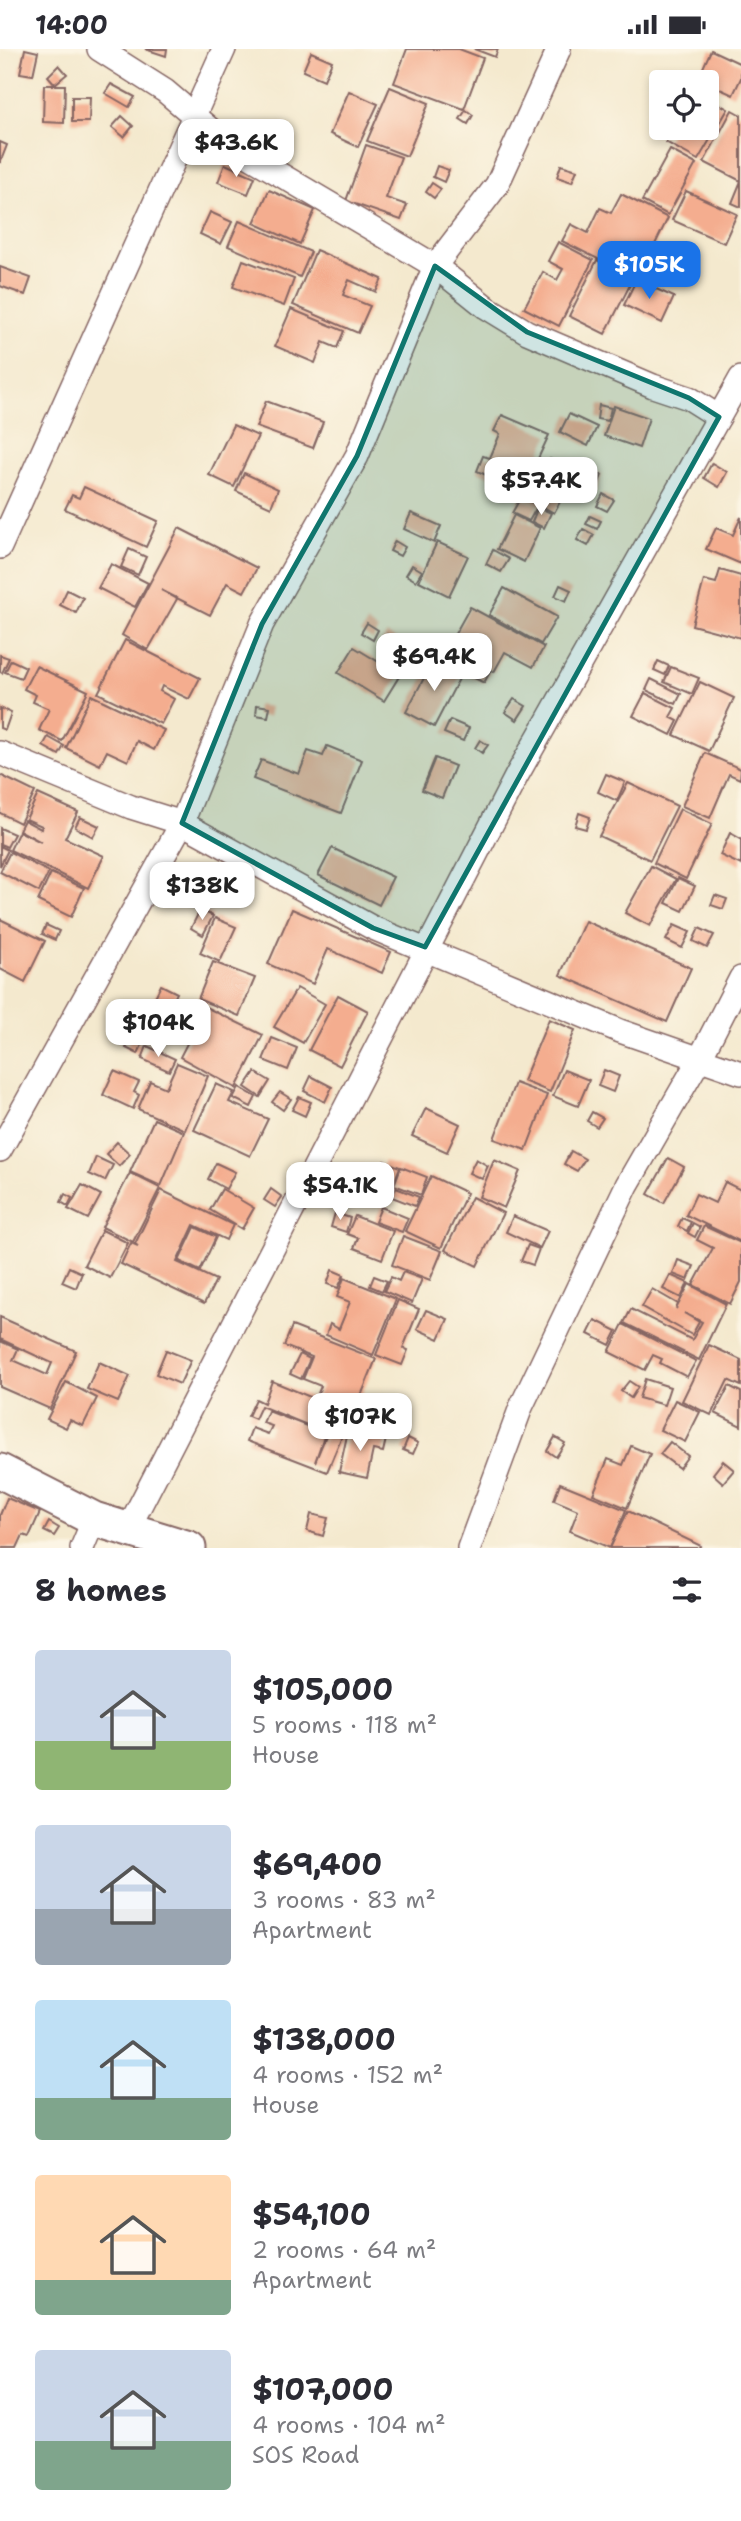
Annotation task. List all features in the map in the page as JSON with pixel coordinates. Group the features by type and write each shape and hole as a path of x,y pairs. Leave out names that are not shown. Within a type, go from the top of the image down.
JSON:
{"street":[{"path":"99,49 165,91 225,142 435,266 486,307 527,332 653,386 689,398 719,417"},
{"path":"0,547 224,49"},
{"path":"0,1150 182,823 262,624 357,456 435,266 497,185 559,49"},
{"path":"128,1529 425,947 517,775 741,378"},
{"path":"0,753 131,807 182,823 373,928 425,947 571,1012 741,1073"},
{"path":"469,1548 521,1408 626,1185 699,1060 741,978"},
{"path":"0,1471 88,1534 128,1529 189,1548"}],"highlighted area":[{"path":"435,266 527,332 689,398 719,417 425,947 373,928 182,823 262,624 357,456"}],"building":[{"path":"25,49 38,52 33,75 20,73"},
{"path":"145,49 167,49 166,56"},
{"path":"407,49 459,49 483,58 464,109 394,83"},
{"path":"474,49 498,49 495,57"},
{"path":"711,50 741,64 741,78 733,95 719,89 719,70 702,70"},
{"path":"311,52 332,61 324,80 303,71"},
{"path":"59,65 67,74 55,84 48,76"},
{"path":"111,84 135,97 129,107 105,93"},
{"path":"44,85 65,85 64,123 43,122"},
{"path":"390,87 429,103 407,156 367,141"},
{"path":"349,91 378,104 358,147 330,134"},
{"path":"72,97 90,97 89,122 72,122"},
{"path":"719,104 728,109 719,124"},
{"path":"466,110 473,115 468,124 460,119"},
{"path":"732,110 741,115 741,181 704,162 716,140 719,140 719,134"},
{"path":"122,116 133,126 124,137 112,127"},
{"path":"667,140 710,140 698,160 666,142"},
{"path":"0,142 7,145 0,163"},
{"path":"366,145 401,157 386,198 407,205 401,220 346,201"},
{"path":"670,150 696,164 668,215 642,201"},
{"path":"225,164 255,177 248,194 218,182"},
{"path":"561,165 577,170 572,182 557,177"},
{"path":"437,166 449,170 444,182 433,177"},
{"path":"741,181 741,207 732,203"},
{"path":"432,183 441,189 434,198 426,192"},
{"path":"269,190 315,210 300,244 254,223"},
{"path":"686,191 737,214 724,243 672,220"},
{"path":"621,194 668,218 638,279 562,241 571,224 588,233 600,208 611,213"},
{"path":"210,212 232,222 221,244 200,234"},
{"path":"239,221 311,252 300,277 228,246"},
{"path":"558,242 593,260 559,326 524,308 543,272 557,280 563,269 548,261"},
{"path":"316,250 382,279 376,292 349,280 343,295 370,306 358,333 293,305"},
{"path":"243,260 294,279 284,306 233,287"},
{"path":"597,260 633,279 605,334 569,316"},
{"path":"0,267 31,278 25,295 0,286"},
{"path":"636,280 674,297 662,323 624,305"},
{"path":"291,309 344,331 337,348 323,342 315,363 275,346"},
{"path":"266,401 323,422 313,448 256,427"},
{"path":"599,405 611,408 608,421 597,419"},
{"path":"614,406 649,418 639,448 604,436"},
{"path":"569,414 597,427 588,446 560,432"},
{"path":"502,415 549,435 523,491 477,471 483,456 490,458 500,434 494,431"},
{"path":"233,425 258,436 234,487 209,475"},
{"path":"550,459 576,472 554,513 528,499"},
{"path":"712,463 727,472 719,487 704,478"},
{"path":"582,467 602,475 594,495 574,487"},
{"path":"244,473 278,489 271,507 236,491"},
{"path":"84,487 158,521 146,547 65,509 72,495 79,498"},
{"path":"603,494 614,500 607,511 597,506"},
{"path":"521,497 538,505 529,521 512,513"},
{"path":"538,507 551,513 544,528 532,522"},
{"path":"411,513 441,526 434,543 404,529"},
{"path":"514,515 540,528 524,562 497,549"},
{"path":"590,516 601,521 597,529 586,524"},
{"path":"741,517 741,564 706,549 716,528 733,535"},
{"path":"179,528 257,568 244,592 227,583 210,615 161,590 177,599 148,650 122,635"},
{"path":"583,529 594,535 588,546 577,540"},
{"path":"395,541 405,547 400,556 390,551"},
{"path":"437,542 468,556 449,596 419,581"},
{"path":"129,549 146,557 138,575 121,567"},
{"path":"493,550 509,559 501,572 486,564"},
{"path":"111,564 148,583 135,607 98,588"},
{"path":"412,565 422,571 416,581 406,575"},
{"path":"720,570 741,576 741,638 692,625 704,580 716,583"},
{"path":"560,585 571,590 566,601 555,596"},
{"path":"504,588 557,617 541,644 489,615"},
{"path":"67,590 83,598 76,613 60,605"},
{"path":"470,607 544,647 533,667 505,652 494,672 467,658 460,669 441,659"},
{"path":"367,623 378,630 373,640 361,633"},
{"path":"387,634 407,646 399,659 379,647"},
{"path":"125,640 200,678 189,699 162,686 160,691 174,699 161,724 98,693"},
{"path":"354,647 400,675 384,701 338,673"},
{"path":"0,655 9,658 2,673 0,672"},
{"path":"434,659 462,673 434,727 406,712"},
{"path":"11,660 26,667 21,678 5,672"},
{"path":"468,660 490,672 484,683 461,671"},
{"path":"658,661 669,666 665,675 654,670"},
{"path":"36,666 88,691 62,741 39,730 49,709 33,702 36,695 24,689"},
{"path":"671,667 699,678 692,694 664,682"},
{"path":"651,679 681,694 676,704 646,690"},
{"path":"700,682 734,698 709,751 674,735"},
{"path":"645,693 675,708 670,717 678,721 671,735 633,716"},
{"path":"91,695 164,730 154,750 137,741 128,761 107,751 100,765 66,748"},
{"path":"514,699 526,706 517,720 505,712"},
{"path":"257,705 270,707 268,717 256,715"},
{"path":"0,708 11,713 5,730 0,728"},
{"path":"450,720 469,728 463,741 444,733"},
{"path":"48,737 64,746 59,755 43,746"},
{"path":"480,740 488,745 482,753 475,748"},
{"path":"327,746 362,760 341,813 253,779 261,760 299,774 308,751 323,756"},
{"path":"705,753 741,769 740,779 729,774 710,818 682,806"},
{"path":"435,758 455,766 442,798 422,790"},
{"path":"606,774 625,782 617,801 598,792"},
{"path":"0,775 35,792 20,823 0,813"},
{"path":"628,783 677,806 650,860 599,836"},
{"path":"38,794 78,812 65,838 104,856 88,888 10,850 19,831 41,842 19,830 24,820 41,829 42,826 26,819"},
{"path":"680,809 712,824 686,879 654,863"},
{"path":"579,813 590,817 586,829 575,826"},
{"path":"80,817 99,826 93,837 75,827"},
{"path":"0,828 14,834 7,847 0,844"},
{"path":"730,833 741,839 741,865 720,855"},
{"path":"0,846 8,850 0,866"},
{"path":"332,848 393,877 379,905 318,875"},
{"path":"10,852 49,872 39,892 0,872"},
{"path":"651,866 676,879 650,926 625,913"},
{"path":"199,868 213,875 208,885 194,878"},
{"path":"51,873 84,888 71,917 38,901"},
{"path":"678,878 695,886 683,911 666,903"},
{"path":"235,883 249,891 240,905 227,896"},
{"path":"715,895 727,899 723,909 711,905"},
{"path":"292,909 391,952 382,973 328,949 313,984 268,964"},
{"path":"200,910 213,916 203,935 191,928"},
{"path":"215,918 236,927 220,962 200,953"},
{"path":"0,919 45,941 25,982 0,969"},
{"path":"585,921 691,968 667,1022 560,975"},
{"path":"46,925 59,931 55,940 42,934"},
{"path":"674,925 690,932 682,948 666,940"},
{"path":"699,928 714,935 707,948 693,941"},
{"path":"213,962 255,978 239,1016 198,999"},
{"path":"161,985 177,993 170,1007 154,999"},
{"path":"297,988 325,1004 303,1043 274,1027"},
{"path":"338,995 368,1011 340,1066 309,1050"},
{"path":"191,1000 263,1035 236,1088 180,1057 196,1026 182,1019"},
{"path":"549,1019 575,1030 550,1092 523,1081"},
{"path":"272,1038 297,1048 288,1070 263,1060"},
{"path":"131,1039 142,1045 138,1054 126,1048"},
{"path":"147,1046 175,1059 169,1071 142,1059"},
{"path":"177,1063 208,1076 185,1130 138,1109 150,1081 166,1088"},
{"path":"564,1070 589,1080 578,1106 553,1096"},
{"path":"604,1070 619,1076 613,1092 598,1086"},
{"path":"114,1071 139,1082 134,1092 139,1095 133,1109 103,1095"},
{"path":"255,1072 270,1081 260,1097 245,1087"},
{"path":"311,1076 332,1087 325,1102 304,1091"},
{"path":"515,1083 547,1095 526,1150 494,1139"},
{"path":"216,1084 234,1092 229,1102 268,1119 250,1156 194,1130"},
{"path":"239,1087 256,1097 251,1107 233,1098"},
{"path":"280,1092 291,1099 283,1110 272,1102"},
{"path":"299,1097 311,1102 305,1116 292,1110"},
{"path":"426,1108 460,1124 447,1152 412,1136"},
{"path":"592,1112 603,1118 597,1127 587,1121"},
{"path":"154,1119 184,1132 161,1186 130,1172"},
{"path":"117,1142 130,1154 119,1166 106,1154"},
{"path":"571,1151 585,1159 577,1171 564,1164"},
{"path":"96,1157 113,1165 105,1181 89,1174"},
{"path":"668,1158 684,1167 664,1203 648,1194"},
{"path":"476,1159 488,1166 482,1179 469,1173"},
{"path":"494,1160 520,1171 504,1208 479,1197"},
{"path":"384,1161 400,1167 389,1195 374,1189"},
{"path":"216,1163 235,1172 226,1189 208,1179"},
{"path":"401,1167 427,1177 421,1195 394,1185"},
{"path":"130,1173 160,1188 133,1242 102,1227"},
{"path":"431,1176 467,1193 441,1248 405,1231"},
{"path":"725,1182 741,1190 741,1242 686,1215 696,1194 715,1203"},
{"path":"82,1185 101,1195 88,1219 68,1209"},
{"path":"396,1188 419,1197 415,1206 392,1197"},
{"path":"222,1189 254,1208 242,1229 210,1210"},
{"path":"271,1189 282,1197 275,1207 264,1200"},
{"path":"161,1190 233,1225 226,1240 194,1225 177,1262 216,1280 204,1304 121,1264 131,1243 138,1246 135,1244"},
{"path":"65,1194 72,1198 68,1206 61,1202"},
{"path":"472,1197 503,1213 477,1266 445,1250"},
{"path":"381,1207 408,1218 402,1232 375,1222"},
{"path":"335,1213 350,1218 346,1232 331,1227"},
{"path":"355,1216 393,1231 382,1259 354,1248 358,1238 347,1234"},
{"path":"513,1216 548,1231 540,1248 506,1232"},
{"path":"682,1218 691,1222 687,1231 678,1226"},
{"path":"693,1223 700,1227 695,1237 688,1233"},
{"path":"704,1226 741,1243 741,1282 730,1304 693,1285 713,1248 697,1240"},
{"path":"195,1227 216,1237 200,1271 179,1261"},
{"path":"102,1230 128,1243 110,1278 84,1265"},
{"path":"403,1236 442,1251 430,1280 392,1265"},
{"path":"528,1245 539,1249 533,1265 521,1261"},
{"path":"678,1260 694,1266 688,1280 673,1274"},
{"path":"69,1267 82,1273 76,1288 62,1282"},
{"path":"332,1270 344,1275 338,1288 327,1284"},
{"path":"403,1272 422,1279 412,1303 384,1291 391,1277 399,1281"},
{"path":"670,1275 688,1283 681,1298 663,1289"},
{"path":"374,1276 387,1281 382,1291 370,1286"},
{"path":"344,1278 396,1299 373,1355 326,1335 330,1324 339,1329 350,1302 337,1297"},
{"path":"689,1284 726,1304 699,1360 624,1323 631,1309 692,1340 702,1322 684,1313 699,1322 692,1335 642,1307 652,1289 678,1304 676,1309"},
{"path":"398,1300 419,1309 403,1348 408,1350 402,1365 376,1355"},
{"path":"426,1310 448,1319 439,1339 417,1329"},
{"path":"0,1317 76,1351 50,1409 0,1387 0,1341 18,1349 13,1360 47,1375 52,1363 0,1339"},
{"path":"595,1320 617,1331 610,1345 588,1334"},
{"path":"623,1324 696,1361 687,1377 660,1363 662,1359 653,1355 645,1370 609,1352"},
{"path":"292,1326 376,1359 354,1413 316,1398 321,1386 303,1379 312,1357 284,1346"},
{"path":"709,1345 741,1360 741,1386 728,1380 711,1415 682,1401"},
{"path":"166,1350 191,1360 180,1384 156,1374"},
{"path":"300,1354 310,1359 301,1379 290,1374"},
{"path":"99,1362 130,1376 118,1402 87,1389"},
{"path":"645,1379 670,1387 664,1405 639,1398"},
{"path":"272,1381 351,1414 327,1472 247,1441 252,1428 268,1434 272,1426 263,1423 268,1411 325,1433 315,1462 327,1433 261,1406 255,1419 248,1416 256,1399 264,1403"},
{"path":"629,1381 638,1387 631,1398 621,1391"},
{"path":"66,1382 97,1398 83,1426 70,1420 66,1428 47,1419"},
{"path":"729,1386 741,1392 741,1426 715,1413"},
{"path":"675,1400 700,1412 685,1442 660,1430"},
{"path":"348,1431 386,1439 383,1452 373,1450 367,1478 339,1472"},
{"path":"555,1437 565,1443 556,1457 547,1451"},
{"path":"408,1438 418,1443 413,1454 403,1450"},
{"path":"670,1442 688,1456 679,1468 660,1454"},
{"path":"631,1446 650,1454 627,1508 593,1494 608,1459 623,1465"},
{"path":"723,1461 734,1470 723,1483 713,1474"},
{"path":"560,1483 626,1510 610,1548 570,1531 578,1510 554,1500"},
{"path":"7,1498 40,1512 29,1537 23,1535 17,1548 0,1548 0,1515"},
{"path":"628,1511 701,1546 610,1548"},
{"path":"311,1514 328,1518 323,1536 307,1531"},
{"path":"49,1522 59,1528 54,1536 44,1531"}]}
